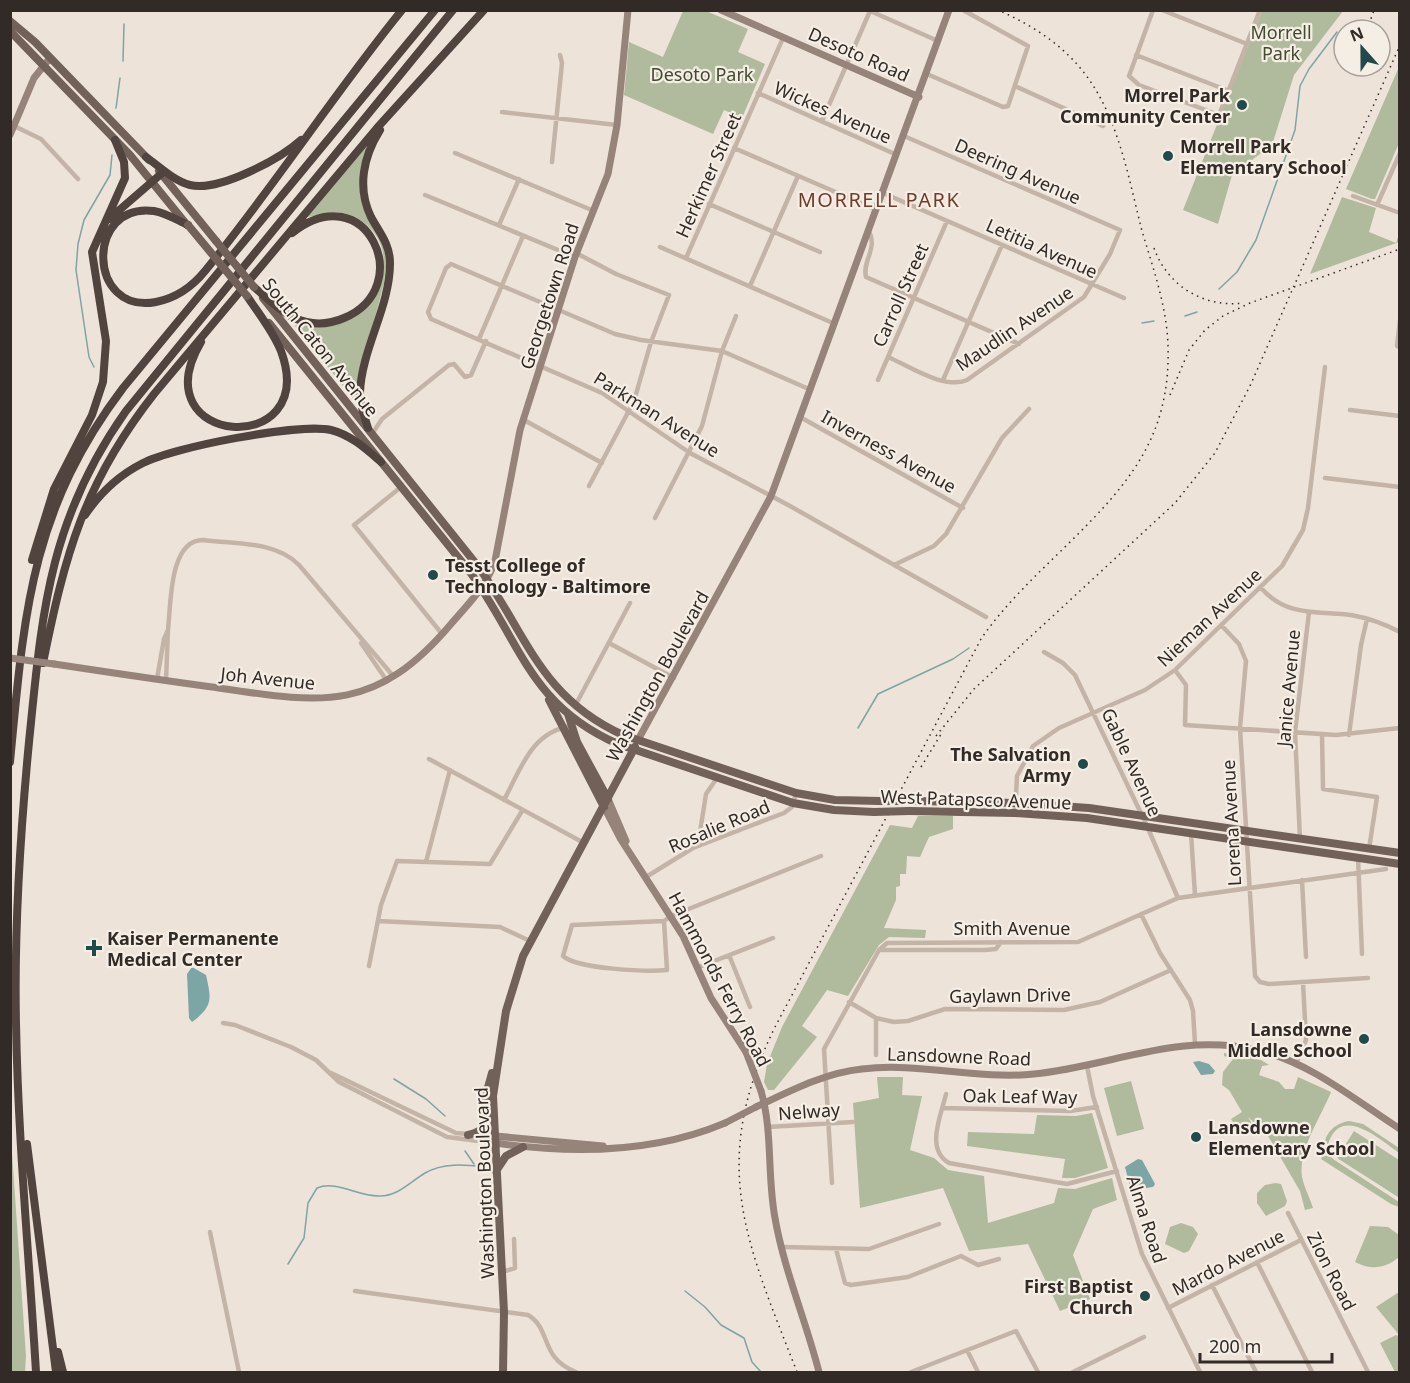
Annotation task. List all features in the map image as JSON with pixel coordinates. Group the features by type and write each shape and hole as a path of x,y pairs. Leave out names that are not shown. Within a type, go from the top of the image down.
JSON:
{"highway":[{"path":"188,225 153,211 139,212 125,218 112,228 104,245 102,263 109,281 119,293 144,303 174,297 192,286 229,242 402,10"},
{"path":"19,674 29,593 43,539 60,493 90,435 132,376 435,10"},
{"path":"36,1372 17,1058 14,890 50,575 68,516 104,444 146,387 453,10"},
{"path":"33,710 69,550 91,492 121,438 270,254 441,55 484,10"},
{"path":"370,431 360,390 387,285 390,261 386,241 367,205 363,171 371,144 380,130 441,55"},
{"path":"146,157 185,183 211,185 286,152 304,137 329,108"},
{"path":"10,762 26,593 37,537 54,489 92,415 103,382 106,341 92,262 94,242 119,196 125,178 124,162 115,140"},
{"path":"102,225 161,174"},
{"path":"254,287 293,317 325,323 356,312 369,298 378,279 380,260 375,243 364,227 346,218 327,216 307,222 270,254"},
{"path":"214,321 199,345 190,369 190,392 194,402 208,419 218,425 238,429 261,423 270,417 282,399 285,374 276,341 247,296"},
{"path":"69,550 86,513 105,490 143,463 172,452 292,429 319,428 348,436 381,462"},
{"path":"19,1090 56,1372"},
{"path":"41,1259 63,1372"}],"main road":[{"name":"South Caton Avenue","path":"10,21 50,58 161,174 488,580 536,663 574,705"},
{"name":"South Caton Avenue","path":"10,31 153,181 482,588 522,660 567,727 606,803"},
{"name":"South Caton Avenue","path":"544,691 568,714 567,727"},
{"path":"568,714 574,705"},
{"name":"West Patapsco Avenue","path":"574,705 599,723 638,740 796,793 835,800 1071,806 1400,853"},
{"name":"West Patapsco Avenue","path":"568,714 606,739 633,750 793,803 834,810 874,812 1015,813 1147,826 1400,864"},
{"name":"Washington Boulevard","path":"503,1372 504,1312 493,1096 497,1058 512,988 530,941 638,740"},
{"path":"468,1135 481,1131 486,1124 487,1090 497,1058"},
{"path":"496,1171 506,1156 523,1147"}],"street":[{"name":"Georgetown Road","path":"482,588 488,580 495,558 515,450 524,420 575,255 608,174 617,125 628,10"},
{"name":"Desoto Road","path":"721,10 919,97"},
{"name":"Washington Boulevard","path":"638,740 674,678 771,496 949,10"},
{"path":"927,74 1007,107 1028,46 963,10"},
{"path":"1153,10 1129,76 1139,85 1219,115 1260,10"},
{"path":"1162,10 1247,44"},
{"path":"822,121 869,11 938,41"},
{"name":"Herkimer Street","path":"686,258 783,38"},
{"path":"1136,54 1229,91"},
{"path":"552,162 562,63 560,55"},
{"path":"10,135 34,78 50,58"},
{"path":"1015,86 1103,126"},
{"name":"Wickes Avenue","path":"758,93 897,155"},
{"path":"502,112 617,125"},
{"path":"14,126 41,138 78,179"},
{"name":"Deering Avenue","path":"904,136 1120,230"},
{"path":"734,148 877,210"},
{"path":"455,153 594,211"},
{"path":"1377,205 1400,153"},
{"path":"750,286 798,176"},
{"path":"500,225 519,179"},
{"name":"Letitia Avenue","path":"883,193 1125,298"},
{"path":"424,195 669,295 651,342 639,389 630,412 589,486"},
{"path":"1353,196 1400,213"},
{"path":"709,204 820,252"},
{"name":"Carroll Street","path":"878,380 947,221"},
{"name":"Maudlin Avenue","path":"888,357 943,380 958,383 967,380 1080,301 1093,285 1120,230"},
{"path":"869,231 873,242 865,271 866,278 1019,344"},
{"path":"479,339 523,236"},
{"path":"943,380 1002,245"},
{"path":"660,247 835,324"},
{"name":"Inverness Avenue","path":"428,316 449,264 615,334 651,342 722,351 811,390"},
{"name":"Parkman Avenue","path":"428,316 602,393 690,453 771,496"},
{"path":"655,518 690,453 706,414 722,351 736,316"},
{"path":"1398,346 1400,320"},
{"path":"370,431 449,365 454,364 464,376 468,376 486,341"},
{"name":"Nieman Avenue","path":"1015,813 1018,771 1033,746 1050,732 1145,690 1175,670 1261,588 1290,555 1303,530 1308,508 1325,367"},
{"path":"894,566 939,542 963,508 1002,438 1029,409"},
{"path":"1350,410 1400,416"},
{"name":"Inverness Avenue","path":"800,417 963,508"},
{"path":"524,420 602,463"},
{"path":"1325,478 1400,487"},
{"path":"401,487 354,525 442,634"},
{"path":"771,496 986,617"},
{"path":"166,681 168,630 178,555 185,546 196,540 281,551 299,565 390,679"},
{"name":"Joh Avenue","path":"10,658 307,700 344,697 390,679 424,654 482,588"},
{"path":"1261,588 1282,606 1309,612 1367,619 1398,631"},
{"path":"574,705 630,603"},
{"name":"Janice Avenue","path":"1300,839 1295,732 1309,612"},
{"path":"1349,735 1360,645 1367,619"},
{"name":"Lorena Avenue","path":"1222,626 1239,644 1246,661 1240,728 1245,841 1255,976 1264,984 1368,978"},
{"path":"157,679 164,639 168,630"},
{"path":"609,643 674,678"},
{"name":"Gable Avenue","path":"1044,652 1072,671 1147,826 1178,898"},
{"path":"1175,670 1186,685 1185,725 1349,735 1400,728"},
{"path":"504,800 536,742 567,727"},
{"path":"1322,734 1323,789 1377,796 1370,849"},
{"path":"429,759 584,843"},
{"path":"426,862 450,770"},
{"path":"693,848 700,832 706,794 717,778"},
{"name":"Rosalie Road","path":"646,877 693,848 784,813 793,803 796,793"},
{"name":"Hammonds Ferry Road","path":"606,803 630,852 699,967 711,998 746,1052 764,1103 768,1127 772,1201 782,1247 819,1372"},
{"path":"369,966 378,921 397,861 492,863 522,811"},
{"path":"1191,833 1195,895"},
{"path":"668,918 667,970 652,971 597,966 563,956 572,926 668,918 821,856"},
{"path":"1358,858 1362,954"},
{"name":"Smith Avenue","path":"879,950 887,943 896,941 1078,942 1178,898 1386,869"},
{"path":"1302,880 1306,957"},
{"path":"1141,914 1192,1005 1195,1044"},
{"path":"378,921 500,927 530,941"},
{"path":"699,967 773,938"},
{"path":"832,1183 823,1056 826,1041 879,950 985,950 996,949 1001,942"},
{"path":"729,955 750,1007"},
{"name":"Gaylawn Drive","path":"849,1002 876,1018 901,1023 936,1011 955,1009 1076,1008 1100,1002 1171,970"},
{"path":"1296,1064 1306,1040 1303,982"},
{"path":"876,1018 876,1055"},
{"path":"223,1023 235,1025 291,1047 316,1060 339,1082 447,1137 495,1139"},
{"name":"Lansdowne Road","path":"495,1139 523,1147 588,1150 670,1141 724,1123 825,1077 876,1068 1006,1076 1087,1066 1156,1048 1195,1044 1224,1045 1259,1051 1296,1064 1400,1129"},
{"name":"Alma Road","path":"1087,1066 1097,1107 1142,1254 1199,1371"},
{"path":"331,1073 445,1129 495,1139"},
{"path":"946,1094 935,1143 937,1152 949,1163 1067,1184 1117,1171"},
{"name":"Oak Leaf Way","path":"943,1108 1070,1111 1097,1107"},
{"name":"Nelway","path":"768,1127 853,1122"},
{"name":"Lansdowne Road","path":"495,1139 615,1148"},
{"name":"Zion Road","path":"1288,1214 1368,1372"},
{"path":"782,1247 869,1249 939,1224"},
{"path":"210,1232 239,1372"},
{"path":"513,1279 514,1239"},
{"name":"Mardo Avenue","path":"1168,1308 1301,1240"},
{"path":"836,1249 845,1283 851,1285 908,1277 955,1257 964,1257 970,1263 978,1265 999,1258"},
{"path":"1257,1262 1312,1372"},
{"path":"502,1272 513,1270"},
{"path":"1212,1285 1256,1372"},
{"path":"355,1291 532,1317 556,1361 576,1372"},
{"path":"911,1372 919,1371 1016,1331 1038,1372"},
{"path":"1073,1372 1144,1337"},
{"path":"967,1350 978,1372"},
{"path":"1191,1372 1199,1371"}],"green space":[{"name":"Desoto Park","path":"683,11 706,11 748,29 738,52 765,64 742,118 724,110 713,134 624,95 629,42 663,57"},
{"name":"Morrell Park","path":"1262,11 1343,11 1338,18 1332,18 1332,25 1294,75 1272,145 1232,175 1218,224 1183,210"},
{"path":"1399,67 1399,143 1375,199 1372,199 1346,189"},
{"path":"367,145 360,178 387,259 384,283 364,359 357,397 354,400 295,326 298,324 327,325 350,317 368,302 380,283 384,262 380,242 367,225 340,213 305,217"},
{"path":"1342,197 1376,208 1369,232 1396,243 1399,234 1399,242 1310,274"},
{"path":"918,816 953,816 953,829 929,837 920,857 907,856 906,874 900,874 900,886 896,887 896,900 884,928 926,930 925,938 889,937 879,945 848,996 827,990 802,1026 817,1037 774,1090 768,1090 764,1082 767,1064 782,1027 890,825 912,828"},
{"path":"1224,1053 1261,1060 1269,1065 1262,1066 1259,1075 1279,1082 1285,1089 1294,1089 1298,1077 1331,1092 1303,1156 1302,1177 1313,1208 1305,1210 1300,1191 1267,1134 1248,1117 1254,1127 1242,1135 1231,1119 1242,1112 1229,1090 1222,1085 1223,1072 1233,1059 1224,1056"},
{"path":"877,1077 903,1077 902,1095 922,1096 910,1150 934,1158 948,1170 984,1176 988,1223 1054,1203 1058,1188 1075,1189 1112,1178 1117,1200 1093,1209 1073,1255 1090,1299 1060,1311 1028,1244 969,1251 943,1188 860,1208 853,1103 879,1098"},
{"path":"1131,1081 1144,1129 1117,1136 1104,1088"},
{"path":"1092,1113 1108,1168 1075,1178 1062,1178 1065,1159 967,1146 968,1132 1034,1134 1037,1115 1076,1116"},
{"path":"1349,1121 1363,1124 1399,1148 1399,1153 1365,1130 1355,1126 1346,1126 1338,1129 1329,1140 1328,1148 1331,1156 1399,1202 1399,1207 1321,1159 1323,1155 1326,1156 1325,1144 1328,1133 1337,1125"},
{"path":"10,1123 26,1356 25,1372 11,1372"},
{"path":"1354,1131 1399,1160 1398,1197 1337,1158"},
{"path":"1281,1184 1287,1201 1285,1206 1266,1216 1257,1203 1257,1193 1265,1185"},
{"path":"1181,1223 1193,1227 1198,1234 1189,1251 1184,1253 1165,1244 1170,1227"},
{"path":"1370,1226 1388,1227 1399,1235 1399,1257 1389,1264 1367,1267 1355,1262"},
{"path":"1400,1292 1399,1335 1376,1307"},
{"path":"1396,1335 1399,1336 1399,1372 1395,1372 1380,1343"}],"water":[{"path":"192,967 206,975 210,996 204,1011 192,1022 189,1018 187,974"},
{"path":"1193,1062 1209,1064 1215,1071 1213,1074 1201,1075"},
{"path":"1138,1159 1142,1160 1155,1184 1153,1187 1131,1190 1125,1167"}],"waterway":[{"path":"123,61 124,24"},
{"path":"1219,289 1237,272 1256,240 1295,130 1300,86 1309,69 1332,39"},
{"path":"116,108 120,78"},
{"path":"94,367 89,357 76,270 78,244 84,220 110,175 112,155"},
{"path":"1185,316 1197,312"},
{"path":"1142,323 1154,321"},
{"path":"858,728 878,694 953,659 969,648"},
{"path":"394,1079 426,1099 445,1116"},
{"path":"465,1151 474,1164"},
{"path":"288,1264 304,1238 308,1203 317,1188 340,1187 380,1196 393,1194 425,1173 440,1167 456,1165 488,1167"},
{"path":"685,1291 705,1307 721,1325 744,1338 752,1362 761,1372"}],"railway":[{"path":"797,1372 763,1282 750,1241 742,1202 739,1162 743,1120 755,1076 775,1027 981,639 1000,614 1093,519 1134,470 1149,443 1162,408 1168,371 1167,331 1162,302 1122,152 1108,113 1088,78 1069,56 1036,30 998,10"},
{"path":"1371,18 1374,10"},
{"path":"936,736 974,689 1175,503 1215,453 1250,386 1400,45"},
{"path":"1154,248 1168,273 1188,291 1214,302 1243,303"},
{"path":"1170,395 1189,350 1205,330 1223,316 1250,303 1400,249"},
{"path":"921,767 943,731"}],"place":[{"name":"Morrel Park Community Center","path":"1242,105"},
{"name":"Morrell Park Elementary School","path":"1168,156"},
{"name":"Tesst College of Technology - Baltimore","path":"433,575"},
{"name":"The Salvation Army","path":"1083,764"},
{"name":"Kaiser Permanente Medical Center","path":"94,948"},
{"name":"Lansdowne Middle School","path":"1364,1039"},
{"name":"Lansdowne Elementary School","path":"1196,1137"},
{"name":"First Baptist Church","path":"1145,1296"}],"district":[{"name":"MORRELL PARK","path":"879,199"}]}
